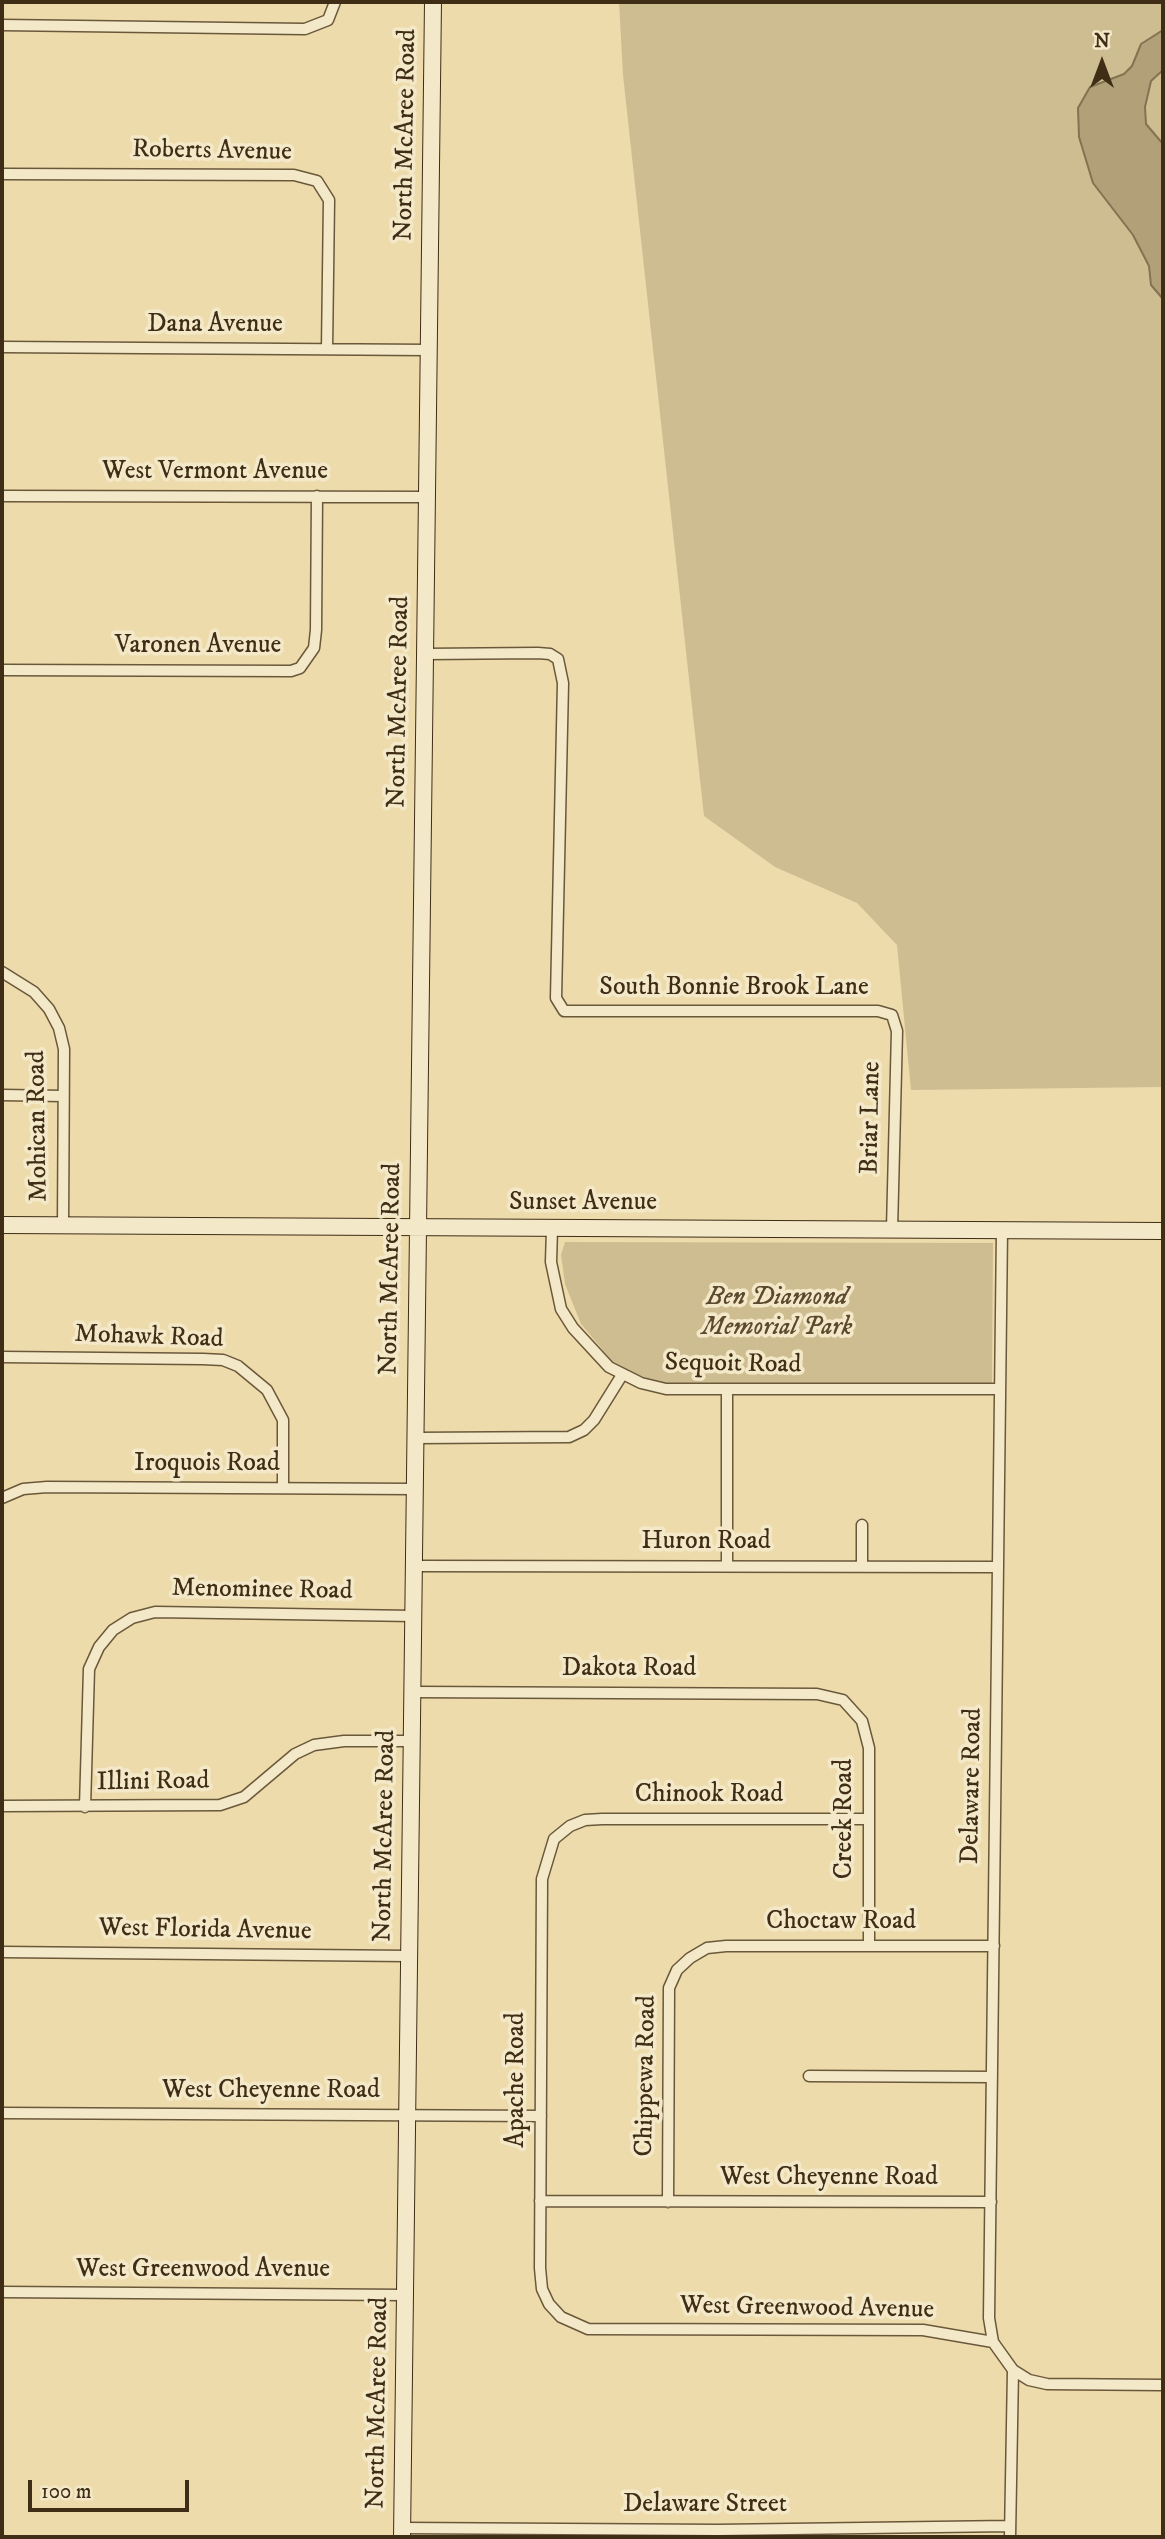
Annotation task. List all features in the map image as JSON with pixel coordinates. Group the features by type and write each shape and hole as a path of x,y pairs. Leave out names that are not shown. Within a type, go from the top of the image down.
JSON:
{"street":[{"path":"2,25 305,29 328,20 335,2"},
{"name":"North McAree Road","path":"402,2533 433,2"},
{"name":"Roberts Avenue","path":"2,174 294,175 317,181 329,200 327,349"},
{"name":"Dana Avenue","path":"2,347 429,350"},
{"name":"West Vermont Avenue","path":"2,496 427,497"},
{"name":"Varonen Avenue","path":"2,670 291,671 300,668 314,648 316,630 317,496"},
{"name":"South Bonnie Brook Lane","path":"425,654 550,654 558,659 562,668 556,998 564,1011 887,1012"},
{"name":"Mohican Road","path":"2,972 34,992 49,1009 59,1028 64,1049 63,1226"},
{"name":"Briar Lane","path":"887,1012 895,1020 897,1031 892,1229"},
{"path":"2,1095 63,1096"},
{"name":"Sunset Avenue","path":"2,1225 1163,1231"},
{"path":"415,1438 569,1437 584,1430 594,1420 622,1375 609,1367 590,1348 561,1309 551,1262 552,1229"},
{"name":"Delaware Road","path":"993,2342 989,2318 1002,1230"},
{"name":"Mohawk Road","path":"2,1357 203,1359 223,1360 238,1366 267,1390 283,1420 283,1488"},
{"name":"Sequoit Road","path":"622,1375 666,1390 1000,1390"},
{"path":"727,1390 727,1566"},
{"name":"Iroquois Road","path":"2,1498 23,1489 47,1487 414,1489"},
{"path":"862,1525 862,1566"},
{"name":"Huron Road","path":"415,1566 998,1567"},
{"name":"Menominee Road","path":"85,1807 89,1669 99,1647 113,1630 132,1618 155,1612 414,1616"},
{"name":"Dakota Road","path":"414,1692 817,1694 843,1700"},
{"name":"Creek Road","path":"843,1700 862,1721 867,1734 869,1946"},
{"name":"Illini Road","path":"2,1806 220,1805 244,1797 295,1754 314,1745 344,1741 412,1741"},
{"name":"Chinook Road","path":"554,1839 570,1826 594,1820 869,1819"},
{"name":"Apache Road","path":"554,1839 542,1879 540,2202 542,2289 561,2317"},
{"name":"Choctaw Road","path":"690,1958 707,1948 726,1946 994,1946"},
{"name":"West Florida Avenue","path":"2,1952 408,1956"},
{"name":"Chippewa Road","path":"668,2202 669,1988 677,1970 690,1958"},
{"path":"809,2076 992,2077"},
{"name":"West Cheyenne Road","path":"2,2113 541,2116"},
{"name":"West Cheyenne Road","path":"540,2202 991,2203"},
{"name":"West Greenwood Avenue","path":"2,2291 404,2295"},
{"name":"West Greenwood Avenue","path":"561,2317 588,2329 923,2330 993,2342"},
{"path":"993,2342 1013,2370 1029,2380 1047,2385 1163,2385"},
{"path":"1009,2532 1013,2370"},
{"name":"Delaware Street","path":"402,2533 718,2530 1009,2532"}],"green space":[{"path":"619,2 1163,2 1163,1087 911,1090 897,945 857,903 775,867 704,816 623,75"},
{"name":"Ben Diamond Memorial Park","path":"565,1242 993,1243 992,1384 666,1384 638,1375 612,1361 581,1324 565,1284 561,1255"}],"shaded area":[{"path":"1163,30 1163,70 1151,81 1145,107 1146,124 1163,144 1163,299 1151,285 1149,266 1133,235 1093,183 1079,137 1078,108 1090,87 1124,74 1132,66 1141,44"}]}
